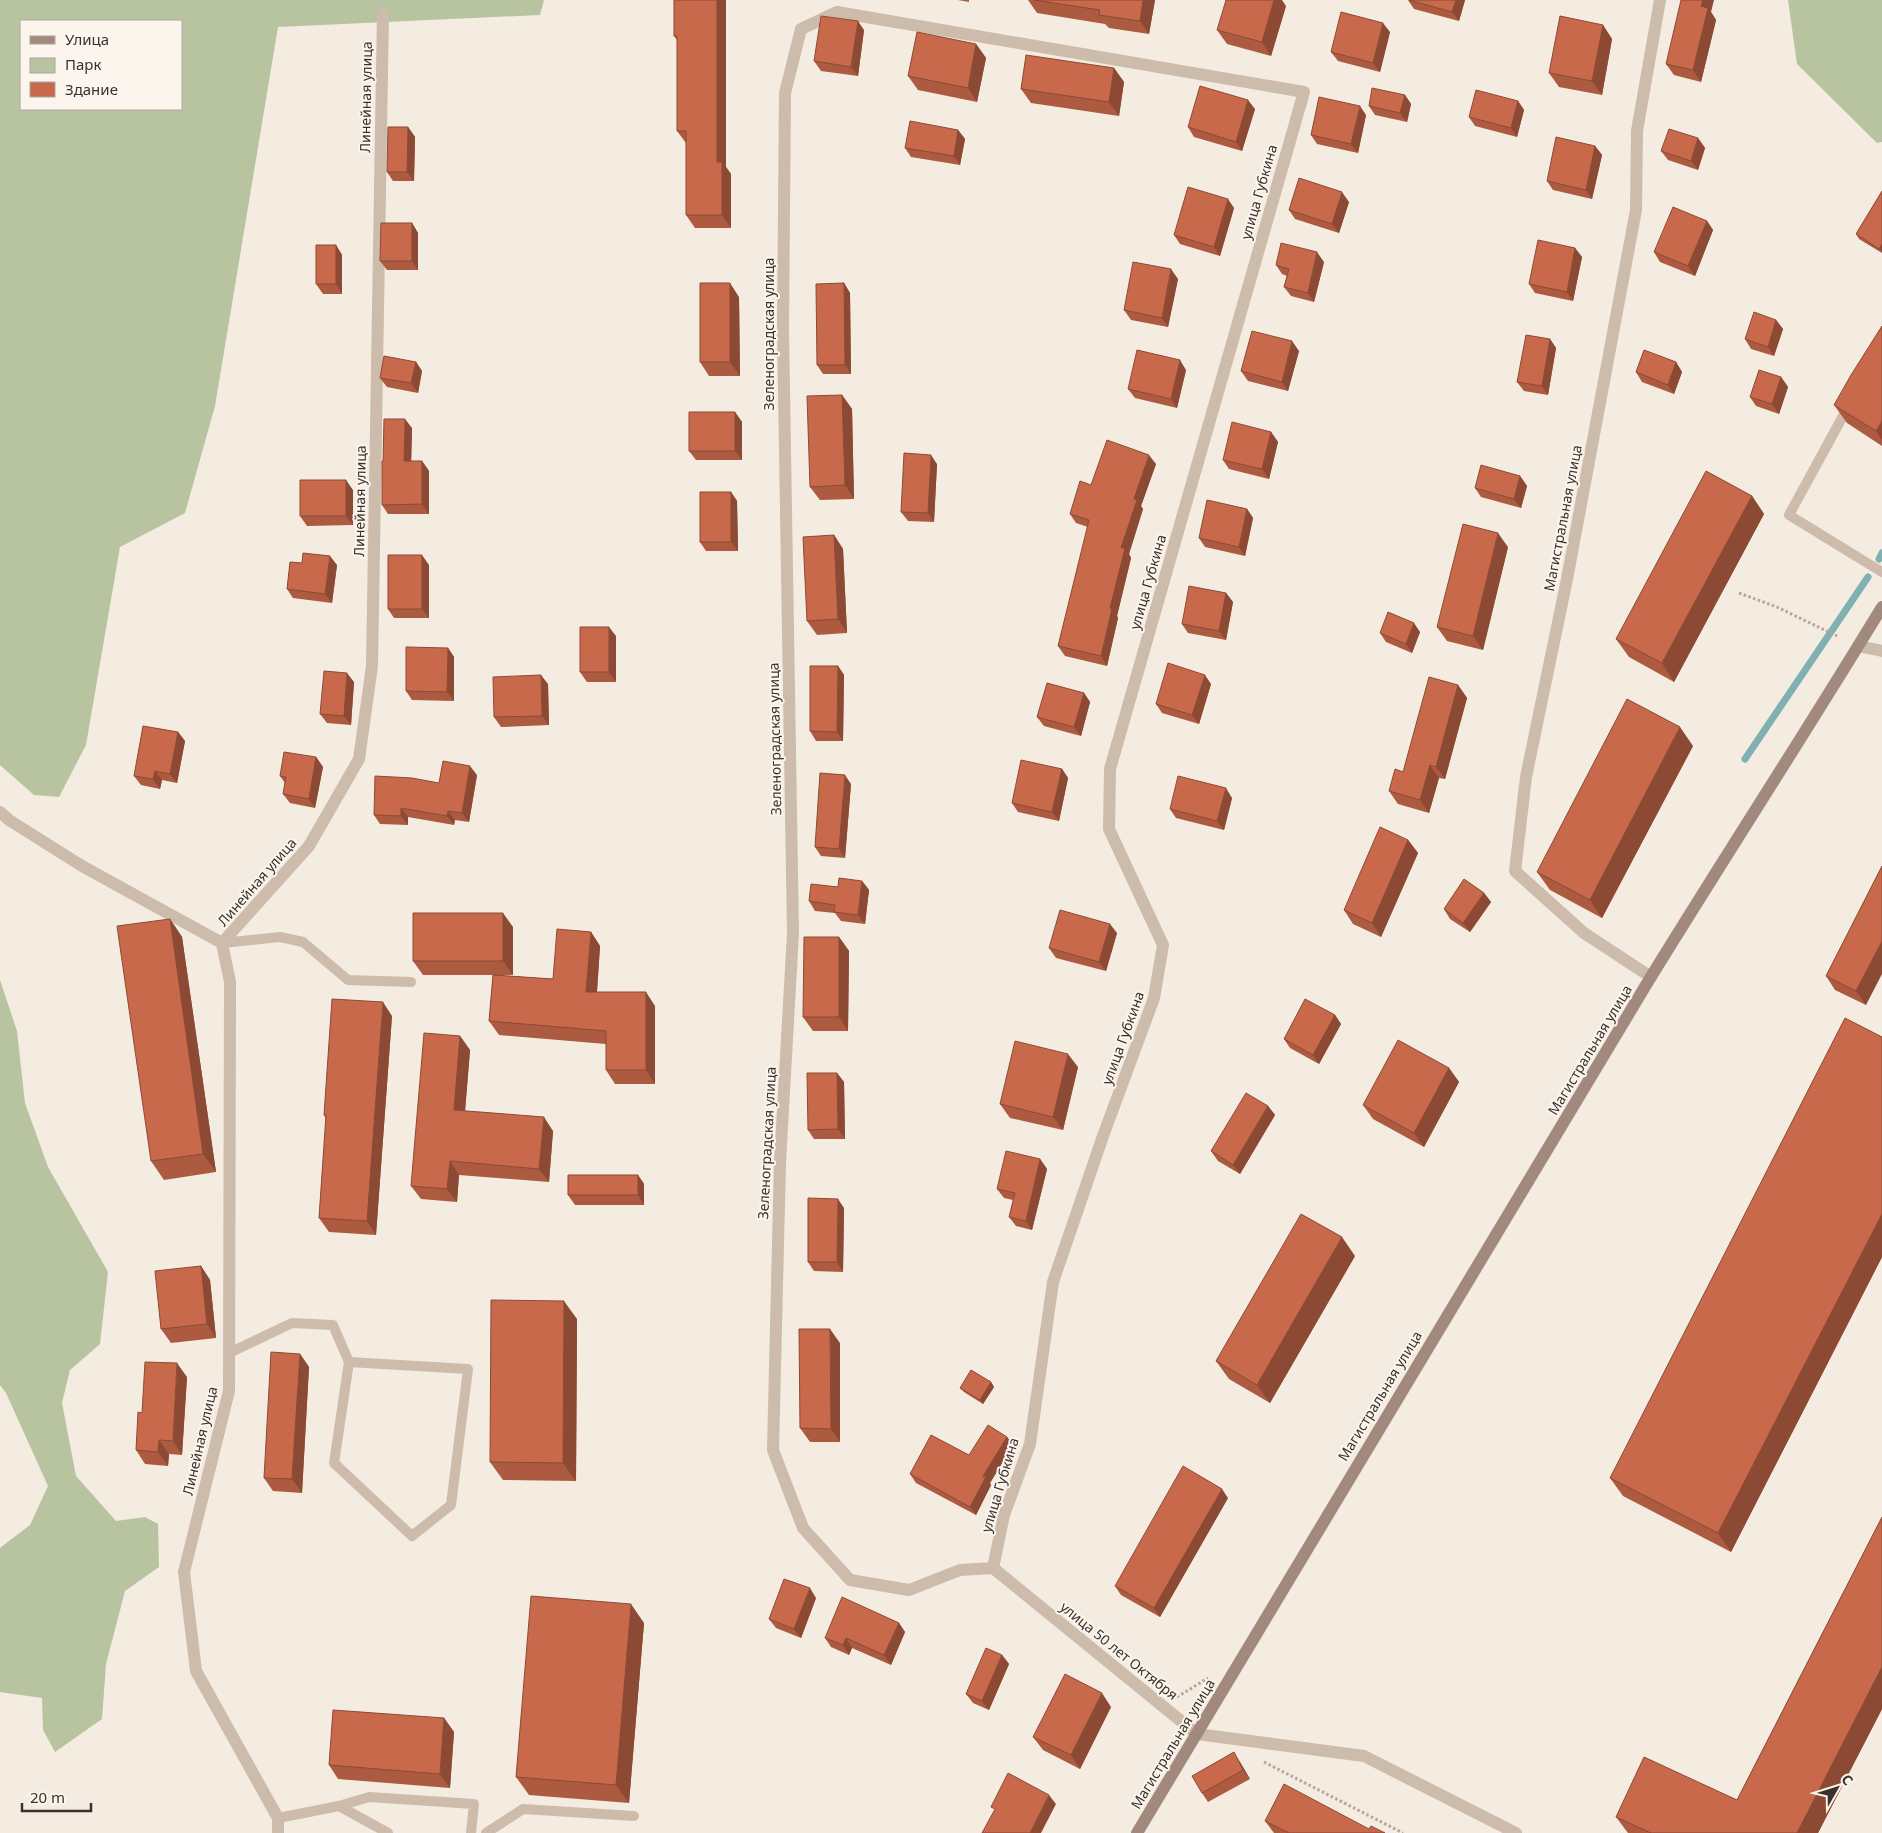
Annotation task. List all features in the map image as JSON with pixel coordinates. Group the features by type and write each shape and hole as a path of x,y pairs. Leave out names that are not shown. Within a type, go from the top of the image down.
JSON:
{"main road":[{"name":"Магистральная улица","path":"1137,1833 1407,1380 1651,977 1882,607"}],"street":[{"name":"Магистральная улица","path":"1651,977 1584,933 1516,870 1526,777 1569,569 1636,210 1637,131 1660,0"},
{"name":"улица Губкина","path":"801,29 837,12 1304,92 1110,770 1109,830 1163,945 1154,998 1103,1136 1053,1282 1030,1444 1004,1516 993,1568"},
{"name":"Линейная улица","path":"222,943 309,846 360,759 372,666 383,13"},
{"name":"Зеленоградская улица","path":"801,29 785,93 784,329 793,933 780,1162 773,1450 803,1528 850,1580 909,1590 960,1570 993,1568"},
{"path":"1858,646 1882,650"},
{"name":"Линейная улица","path":"0,812 9,820 82,866 222,943 230,982 229,1391 184,1572 196,1671 278,1818 278,1833"},
{"name":"улица 50 лет Октября","path":"993,1568 1197,1734"},
{"path":"1197,1734 1364,1756 1516,1833"}],"lane":[{"path":"1854,396 1789,515 1882,572"},
{"path":"222,943 280,937 302,942 348,980 411,982"},
{"path":"229,1353 292,1323 333,1325 349,1362 334,1463 412,1536 451,1505 468,1369 349,1362"},
{"path":"278,1818 339,1806 369,1797 474,1804 471,1833"},
{"path":"339,1806 388,1833"},
{"path":"486,1833 523,1808 634,1816"}],"path":[{"path":"1738,594 1777,607 1836,636"},
{"path":"1163,1706 1215,1674"},
{"path":"1258,1758 1403,1833"}],"green space":[{"path":"0,0 544,0 540,15 278,27 215,406 185,513 120,547 86,745 59,797 34,795 0,765"},
{"path":"1788,0 1882,0 1882,142 1877,143 1797,64"},
{"path":"0,980 17,1031 25,1103 48,1167 108,1272 100,1344 70,1370 62,1403 76,1476 116,1521 145,1517 158,1524 159,1567 125,1591 106,1664 102,1719 55,1752 43,1730 42,1698 0,1692 0,1548 30,1525 48,1486 6,1393 0,1385"}],"building":[{"path":"674,0 717,0 717,162 722,162 722,215 686,215 686,131 677,131 677,36 674,36"},
{"path":"1034,0 1143,0 1140,21 1099,15 1100,10"},
{"path":"1226,0 1274,0 1262,42 1217,30"},
{"path":"1409,0 1456,0 1452,12"},
{"path":"1681,0 1703,0 1701,6 1708,8 1693,70 1666,64"},
{"path":"1341,12 1383,23 1373,63 1331,52"},
{"path":"821,16 858,21 851,67 814,61"},
{"path":"1560,16 1603,25 1592,81 1549,73"},
{"path":"917,32 976,44 968,88 908,76"},
{"path":"1026,55 1114,68 1109,102 1021,89"},
{"path":"1200,86 1248,100 1236,142 1188,127"},
{"path":"1372,88 1405,95 1400,113 1369,106"},
{"path":"1476,90 1518,101 1511,128 1469,117"},
{"path":"1319,97 1360,106 1351,144 1311,135"},
{"path":"910,121 958,130 954,156 905,148"},
{"path":"388,127 408,127 407,172 387,172"},
{"path":"1669,129 1698,138 1691,161 1661,151"},
{"path":"1556,137 1595,146 1586,190 1547,181"},
{"path":"1299,178 1342,192 1332,224 1289,210"},
{"path":"1188,187 1228,199 1214,247 1174,235"},
{"path":"1882,191 1882,244 1879,249 1856,234"},
{"path":"1673,207 1707,221 1688,266 1654,252"},
{"path":"381,223 412,223 412,261 380,261"},
{"path":"1538,240 1575,248 1567,292 1529,284"},
{"path":"1281,243 1317,252 1308,293 1284,287 1289,269 1276,265"},
{"path":"316,245 336,245 336,284 316,284"},
{"path":"1133,262 1171,269 1162,318 1124,310"},
{"path":"700,283 730,283 730,362 700,362"},
{"path":"844,283 845,365 817,365 816,284"},
{"path":"1754,312 1776,320 1768,347 1745,339"},
{"path":"1882,326 1882,421 1876,431 1834,405"},
{"path":"1252,331 1292,341 1282,382 1241,371"},
{"path":"1526,335 1550,339 1542,386 1517,382"},
{"path":"1137,350 1180,360 1171,399 1128,389"},
{"path":"1644,350 1676,362 1668,385 1636,372"},
{"path":"384,356 416,362 411,383 380,378"},
{"path":"1759,370 1781,377 1772,404 1750,397"},
{"path":"842,395 845,485 810,487 807,396"},
{"path":"689,412 735,412 735,451 689,451"},
{"path":"384,419 405,419 404,461 422,461 422,504 382,505"},
{"path":"1232,422 1271,432 1262,469 1223,460"},
{"path":"1107,440 1149,455 1134,499 1137,500 1121,548 1125,548 1110,608 1112,609 1101,656 1058,646 1089,520 1070,514 1080,481 1091,485"},
{"path":"904,453 931,455 928,513 901,512"},
{"path":"1481,465 1520,476 1514,499 1475,488"},
{"path":"1706,471 1752,496 1662,663 1616,639"},
{"path":"300,480 346,480 346,516 300,516"},
{"path":"700,492 731,492 731,542 700,542"},
{"path":"1207,500 1247,509 1239,547 1199,538"},
{"path":"1463,524 1498,533 1473,636 1437,627"},
{"path":"834,535 838,619 807,621 803,537"},
{"path":"303,553 330,556 325,594 287,589 290,562 302,563"},
{"path":"388,555 422,555 422,609 388,609"},
{"path":"1189,586 1226,593 1219,631 1182,624"},
{"path":"1388,612 1414,623 1406,644 1380,633"},
{"path":"580,627 609,627 609,672 580,672"},
{"path":"406,647 448,648 447,692 406,691"},
{"path":"1168,663 1205,675 1192,715 1156,704"},
{"path":"810,666 838,666 837,732 810,731"},
{"path":"324,671 347,673 344,716 320,714"},
{"path":"541,675 542,716 494,717 493,677"},
{"path":"1429,677 1458,685 1436,767 1430,765 1420,800 1389,791 1395,769 1403,772"},
{"path":"1047,683 1084,693 1074,727 1037,717"},
{"path":"1627,699 1680,727 1590,900 1537,872"},
{"path":"143,726 178,732 170,774 155,771 153,779 134,776"},
{"path":"284,752 316,757 309,799 283,794 286,777 280,776"},
{"path":"1021,760 1062,769 1052,812 1012,803"},
{"path":"443,761 470,766 462,813 448,811 447,816 401,808 401,816 374,815 375,776 412,778 439,783"},
{"path":"820,773 845,775 839,849 815,847"},
{"path":"1178,776 1226,788 1217,821 1170,809"},
{"path":"1380,827 1408,840 1372,923 1344,910"},
{"path":"1882,866 1882,941 1856,991 1826,976"},
{"path":"839,878 862,881 858,915 834,912 835,905 809,901 811,884 838,887"},
{"path":"1464,879 1484,893 1463,923 1444,909"},
{"path":"1060,910 1110,924 1099,962 1049,948"},
{"path":"413,913 503,913 503,961 413,961"},
{"path":"170,919 203,1154 151,1161 117,926"},
{"path":"557,929 591,932 586,992 646,992 646,1070 606,1070 606,1031 489,1021 493,975 553,979"},
{"path":"804,937 839,937 839,1017 803,1017"},
{"path":"332,999 383,1002 367,1221 319,1218"},
{"path":"1305,999 1335,1015 1313,1055 1284,1039"},
{"path":"1845,1018 1882,1037 1882,1214 1718,1533 1610,1478"},
{"path":"424,1033 460,1036 454,1110 544,1117 539,1169 450,1161 447,1189 411,1186"},
{"path":"1398,1040 1449,1068 1414,1133 1363,1105"},
{"path":"1015,1041 1068,1054 1053,1117 1000,1104"},
{"path":"807,1073 837,1073 838,1129 808,1130"},
{"path":"1246,1093 1268,1106 1233,1165 1211,1151"},
{"path":"1006,1151 1040,1159 1026,1221 1009,1217 1015,1193 997,1189"},
{"path":"568,1175 638,1175 638,1195 568,1195"},
{"path":"808,1198 838,1199 837,1262 808,1262"},
{"path":"1301,1214 1342,1237 1257,1385 1216,1361"},
{"path":"201,1266 207,1324 161,1329 155,1271"},
{"path":"491,1300 564,1301 563,1463 490,1462"},
{"path":"799,1329 830,1329 831,1429 800,1428"},
{"path":"271,1352 300,1354 292,1479 264,1478"},
{"path":"145,1362 177,1363 173,1441 159,1440 158,1452 136,1450 138,1412 142,1413"},
{"path":"971,1370 991,1382 980,1400 960,1388"},
{"path":"988,1425 1007,1437 983,1476 986,1477 970,1507 910,1474 931,1435 969,1455"},
{"path":"1183,1466 1222,1489 1154,1608 1115,1586"},
{"path":"1882,1517 1882,1667 1797,1833 1651,1833 1616,1817 1644,1757 1737,1800"},
{"path":"784,1579 810,1588 794,1629 769,1619"},
{"path":"531,1596 631,1604 616,1785 516,1777"},
{"path":"842,1597 899,1623 884,1655 846,1638 843,1645 825,1638"},
{"path":"986,1648 1002,1655 982,1701 966,1694"},
{"path":"1065,1674 1102,1693 1071,1755 1033,1737"},
{"path":"333,1710 444,1718 440,1774 329,1765"},
{"path":"1234,1752 1243,1770 1202,1793 1192,1776"},
{"path":"1008,1773 1049,1795 1030,1833 982,1833 995,1809 991,1807"},
{"path":"1284,1784 1369,1829 1371,1826 1385,1833 1289,1833 1265,1821"}],"waterway":[{"path":"1879,559 1882,553"},
{"path":"1745,759 1868,577"}]}
